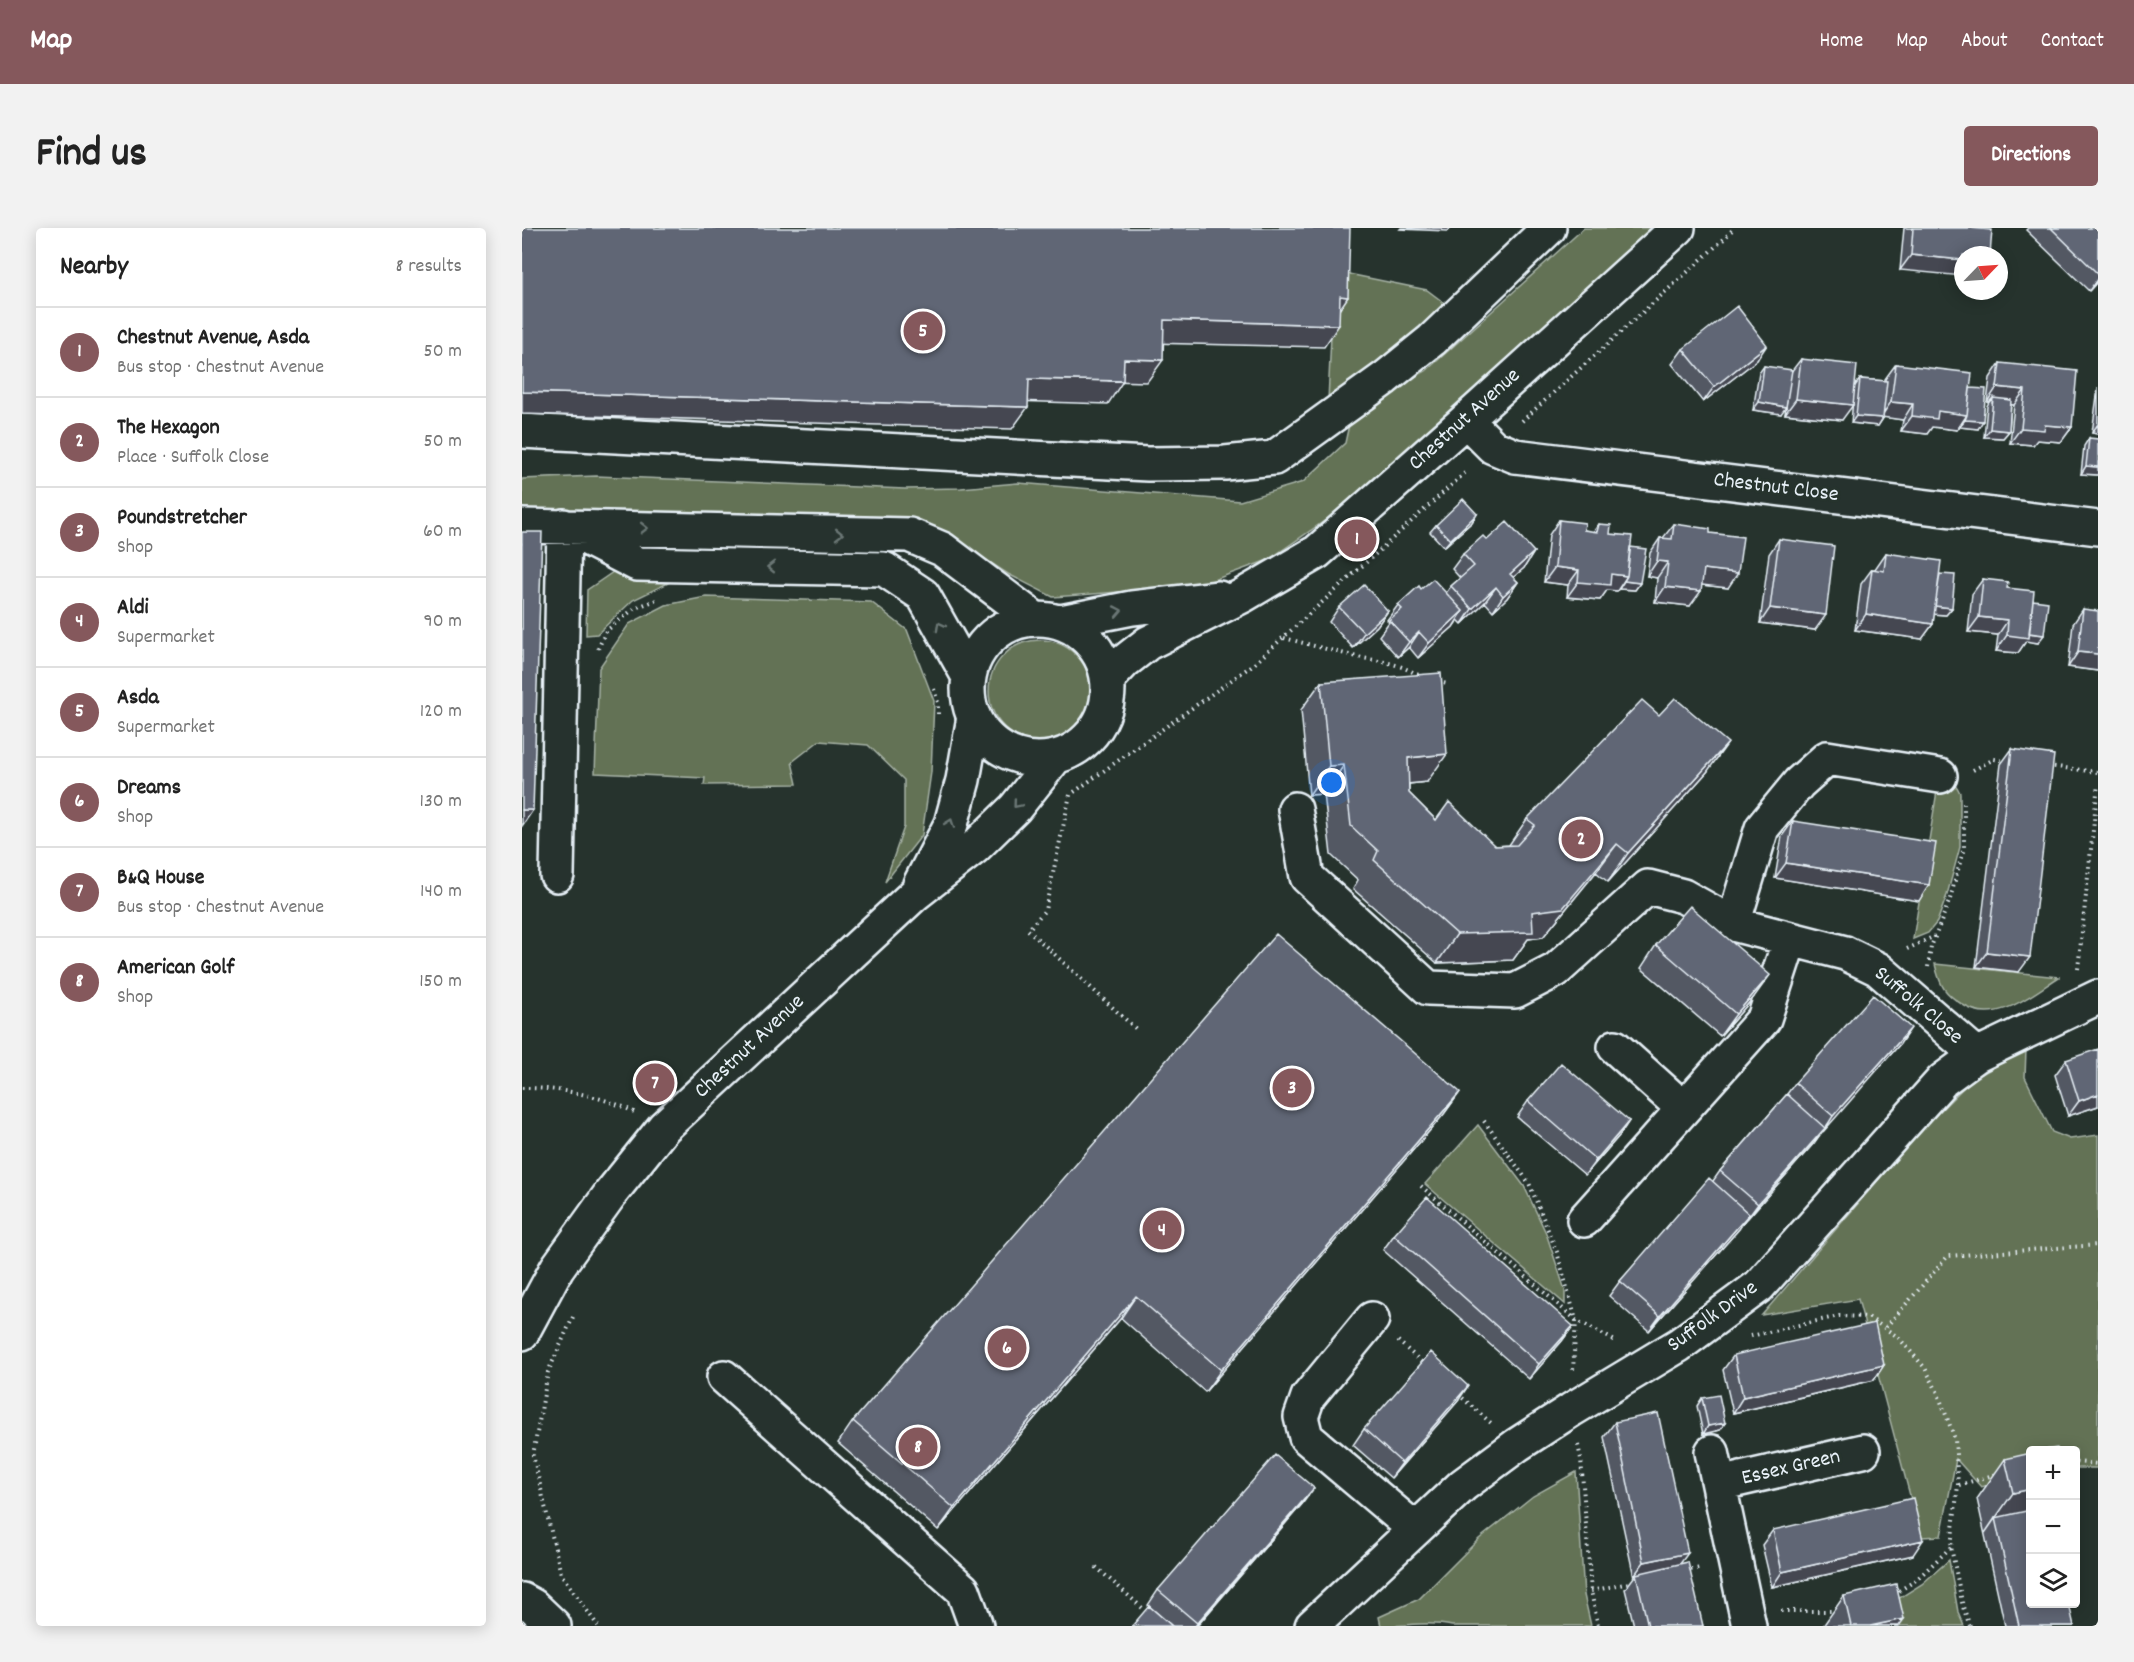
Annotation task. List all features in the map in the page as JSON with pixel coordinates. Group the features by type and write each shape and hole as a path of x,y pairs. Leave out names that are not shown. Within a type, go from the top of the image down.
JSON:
{"street":[{"path":"522,430 1148,464 1225,463 1274,458 1385,378 1432,340 1549,228"},
{"name":"Chestnut Avenue","path":"1108,679 1125,660 1148,643 1242,596 1317,552 1678,228"},
{"name":"Chestnut Close","path":"1466,420 1493,447 1515,456 2098,528"},
{"path":"522,526 909,535 942,549 1048,621 1078,631 1092,644 1102,660 1108,679 1108,700 1102,720 1090,738 1073,751 1054,759 1030,760 1006,752 986,738 974,717 968,697 969,676 977,654 992,636 1012,624 1048,621"},
{"path":"564,526 637,564 884,569 923,595 969,676"},
{"path":"557,875 564,526"},
{"name":"Chestnut Avenue","path":"1048,621 1132,608 1242,596"},
{"name":"Chestnut Avenue","path":"915,894 951,825 963,780 974,717"},
{"path":"1733,924 1762,828 1799,783 1827,758 1952,777"},
{"name":"Chestnut Avenue","path":"522,1333 557,1268 611,1193 664,1127 915,894 975,847 1015,808 1054,759"},
{"name":"Suffolk Close","path":"1295,809 1306,877 1428,988 1515,991 1556,970 1648,887 1683,896 1733,924 1845,953 1878,969 1977,1054"},
{"path":"1584,1220 1764,1018 1790,939"},
{"name":"Suffolk Drive","path":"1321,1623 1415,1529 1463,1485 1516,1445 1659,1357 1759,1286 1943,1080 1977,1054 2086,1003"},
{"path":"1615,1047 1683,1108"},
{"path":"1372,1318 1308,1396 1301,1417 1306,1437 1415,1529"},
{"path":"724,1377 963,1590 976,1626"},
{"name":"Essex Green","path":"1719,1484 1863,1451"},
{"name":"Essex Green","path":"1712,1452 1747,1617"},
{"path":"522,1572 536,1611"}],"path":[{"path":"1062,803 1254,664 1734,228"},
{"path":"597,650 606,631 628,613 635,608 665,597"},
{"path":"1283,638 1335,652 1403,666 1428,679"},
{"path":"933,682 938,702 937,724"},
{"path":"1435,682 1448,684"},
{"path":"1923,1008 1931,947 1950,899 1964,848 1952,777 1994,759 2017,762"},
{"path":"2040,765 2098,772"},
{"path":"2086,1003 2098,784"},
{"path":"1070,795 1045,910 1028,930 1136,1029"},
{"path":"522,1088 544,1088 593,1096 627,1108 664,1127"},
{"path":"1484,1121 1529,1183 1557,1252 1576,1320 1571,1410 1581,1459 1591,1591 1598,1626"},
{"path":"1421,1186 1576,1320 1617,1342 1659,1357"},
{"path":"1886,1328 1948,1256 2098,1245"},
{"path":"575,1311 548,1372 533,1455 561,1574 598,1626"},
{"path":"1748,1337 1839,1316 1868,1317 1898,1337 1926,1368 1955,1439 1958,1485 1951,1547 1963,1607 1970,1626"},
{"path":"1372,1318 1432,1371"},
{"path":"1457,1393 1516,1445"},
{"path":"2080,1462 2098,1464"},
{"path":"1958,1485 2005,1471"},
{"path":"1891,1596 1916,1580 1951,1547"},
{"path":"1679,1572 1734,1561"},
{"path":"1096,1567 1155,1619"},
{"path":"1591,1591 1635,1582"},
{"path":"1747,1617 1845,1610"}],"green space":[{"path":"1584,228 1656,228 1356,499 1268,560 1197,586 1053,597 1008,574 957,541 882,525 600,511 522,510 522,479 596,476 905,489 961,488 1018,483 1240,501 1303,482 1345,443 1352,411 1426,371"},
{"path":"1334,271 1427,290 1447,305 1384,360 1328,401"},
{"path":"613,572 668,583 633,600 597,634 586,635 587,590"},
{"path":"706,597 871,602 907,630 934,701 931,772 922,835 885,882 904,827 904,780 868,745 819,741 792,762 797,784 704,785 705,778 595,773 599,668 629,624 666,605"},
{"path":"1040,640 1059,644 1076,655 1087,672 1091,691 1087,710 1076,727 1059,738 1040,742 1021,738 1004,727 993,710 989,691 993,672 1004,655 1021,644"},
{"path":"1949,784 1957,787 1960,793 1960,847 1937,922 1928,933 1913,939 1938,785"},
{"path":"1935,964 2059,977 2013,1006 1988,1012 1975,1011 1947,993"},
{"path":"2026,1049 2025,1077 2052,1132 2070,1139 2098,1135 2098,1468 2080,1468 2080,1446 2026,1446 2026,1475 1981,1487 1956,1459 1941,1536 1921,1537 1858,1299 1762,1315 1923,1128 1971,1080"},
{"path":"1478,1125 1524,1186 1546,1233 1565,1290 1565,1304 1425,1184"},
{"path":"1576,1472 1584,1595 1591,1626 1426,1624 1381,1626 1379,1617 1419,1599 1479,1539 1533,1496"},
{"path":"1949,1560 1958,1612 1964,1626 1889,1626 1882,1609 1922,1584"}],"building":[{"path":"522,228 1350,228 1348,297 1340,296 1339,325 1164,320 1163,360 1124,359 1123,381 1029,379 1028,407 522,392"},
{"path":"1913,228 1992,230 1991,246 1954,246 1954,259 1911,255"},
{"path":"2051,228 2098,228 2098,274"},
{"path":"1737,306 1767,345 1714,387 1683,349"},
{"path":"1801,359 1857,365 1853,405 1796,399"},
{"path":"2000,363 2077,371 2072,427 2045,425 2044,430 2021,428 2025,390 1997,387"},
{"path":"1896,364 1972,373 1967,415 1938,411 1937,419 1912,416 1913,404 1891,402"},
{"path":"1764,366 1792,370 1786,407 1759,402"},
{"path":"1860,379 1887,381 1883,418 1856,416"},
{"path":"1970,388 1986,389 1983,421 1965,420"},
{"path":"1993,398 2011,400 2009,431 1990,429"},
{"path":"2089,438 2098,439 2098,467 2086,466"},
{"path":"1463,499 1477,514 1450,540 1436,525"},
{"path":"1559,520 1585,523 1584,530 1597,532 1599,524 1611,525 1610,534 1632,536 1627,576 1611,574 1610,585 1578,582 1579,570 1555,567"},
{"path":"1507,522 1534,552 1510,574 1518,582 1503,596 1496,587 1472,609 1451,586 1474,566 1463,554 1483,536 1487,540"},
{"path":"1674,524 1710,529 1710,533 1743,537 1738,573 1704,569 1701,591 1665,587 1668,562 1657,561 1660,538 1672,539"},
{"path":"522,532 542,532 533,810 522,810"},
{"path":"1779,539 1834,546 1826,615 1770,608"},
{"path":"1630,547 1646,549 1640,583 1624,581 1627,576"},
{"path":"1886,553 1941,561 1933,624 1866,614 1872,569 1884,571"},
{"path":"1940,574 1955,575 1952,608 1935,606"},
{"path":"1433,579 1463,611 1429,643 1419,632 1409,642 1389,620 1402,609 1398,605 1419,586 1421,589"},
{"path":"1983,579 2008,582 2007,588 2034,591 2029,638 2007,635 2008,620 1979,617"},
{"path":"1364,585 1388,611 1364,633 1339,607"},
{"path":"2033,600 2048,602 2044,635 2029,633"},
{"path":"2083,609 2098,611 2098,654 2078,652"},
{"path":"1441,673 1447,754 1408,758 1409,793 1436,820 1449,802 1495,846 1517,845 1535,825 1527,819 1642,700 1659,715 1675,698 1728,743 1628,853 1617,844 1563,908 1532,912 1533,932 1457,934 1374,860 1378,851 1351,826 1344,765 1329,766 1321,682"},
{"path":"2012,749 2054,755 2030,957 1987,952"},
{"path":"1793,821 1936,843 1929,885 1786,863"},
{"path":"1690,906 1770,975 1736,1014 1656,945"},
{"path":"1276,934 1460,1092 1221,1370 1136,1296 954,1508 853,1421"},
{"path":"1873,995 1911,1028 1833,1116 1795,1083"},
{"path":"2098,1049 2098,1094 2079,1101 2066,1060"},
{"path":"1561,1063 1629,1121 1596,1160 1528,1101"},
{"path":"1787,1094 1825,1128 1758,1204 1720,1171"},
{"path":"1709,1178 1749,1214 1660,1316 1620,1281"},
{"path":"1427,1197 1573,1326 1539,1364 1394,1235"},
{"path":"1875,1323 1884,1365 1743,1397 1734,1355"},
{"path":"1431,1352 1468,1386 1402,1463 1364,1429"},
{"path":"1719,1395 1725,1423 1708,1426 1702,1398"},
{"path":"1658,1413 1688,1553 1644,1562 1615,1422"},
{"path":"2026,1454 2026,1490 2013,1493 2005,1459"},
{"path":"1275,1455 1314,1488 1197,1623 1158,1590"},
{"path":"1913,1498 1923,1540 1782,1572 1773,1530"},
{"path":"2026,1511 2026,1608 2070,1608 2074,1626 2019,1626 1995,1518"},
{"path":"1688,1562 1703,1626 1648,1626 1636,1574"},
{"path":"1896,1584 1904,1619 1870,1626 1851,1626 1844,1596"},
{"path":"1149,1606 1172,1626 1132,1626"}],"place":[{"name":"Asda","path":"923,331"},
{"name":"Chestnut Avenue, Asda","path":"1357,539"},
{"name":"The Hexagon","path":"1581,839"},
{"name":"B&Q House","path":"655,1083"},
{"name":"Poundstretcher","path":"1292,1088"},
{"name":"Aldi","path":"1162,1230"},
{"name":"Dreams","path":"1007,1348"},
{"name":"American Golf","path":"918,1447"}]}
